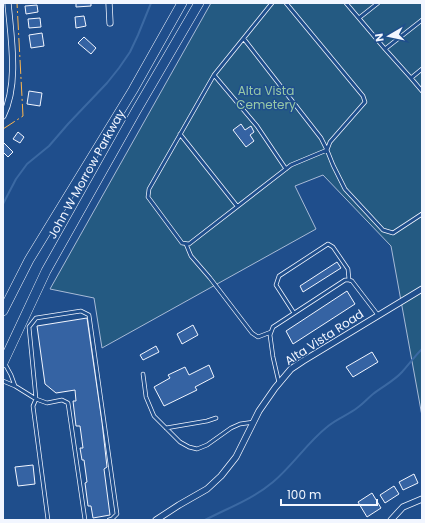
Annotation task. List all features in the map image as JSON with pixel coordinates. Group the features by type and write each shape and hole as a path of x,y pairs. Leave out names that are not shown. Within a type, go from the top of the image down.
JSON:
{"main road":[{"name":"John W Morrow Parkway","path":"3,311 29,260 133,90 182,3"},
{"name":"John W Morrow Parkway","path":"3,362 46,271 199,3"}],"street":[{"path":"3,116 7,107 12,82 8,3"},
{"path":"108,3 110,23"},
{"name":"Alta Vista Road","path":"156,520 179,504 207,489 221,476 236,458 259,411 279,383 291,370 303,361 422,289"},
{"path":"391,520 403,507 422,499"}],"lane":[{"path":"271,332 258,337 252,333 210,278 191,256 186,244 182,243 148,197 149,189 214,76 272,3"},
{"path":"186,244 189,244 291,165 327,150 330,142 365,102 363,96 286,3"},
{"path":"346,3 422,91"},
{"path":"359,18 378,3"},
{"path":"385,49 422,20"},
{"path":"244,39 321,138 345,188 382,230 393,233 422,214"},
{"path":"411,78 422,69"},
{"path":"214,76 257,126 286,169"},
{"path":"180,134 237,206"},
{"path":"294,313 276,285 279,276 328,244 333,247 348,268 349,280"},
{"path":"279,383 270,335 273,327 345,280 352,281 378,316"},
{"path":"48,520 33,406 36,399 29,327 36,318 81,311 89,315 117,514 109,520"},
{"path":"3,362 11,375 15,386"},
{"path":"143,374 146,397 154,416 180,442 189,447 198,449 207,446 231,428 240,424 254,422"},
{"path":"3,381 15,386 36,399 47,403 62,400 68,403 85,520"},
{"path":"166,428 216,418"}],"green space":[{"name":"Alta Vista Cemetery","path":"211,3 422,3 422,416 391,246 323,175 295,186 316,229 102,348 94,298 50,289"}],"building":[{"path":"76,3 91,3 91,6 76,7"},
{"path":"37,5 38,12 26,14 25,6"},
{"path":"84,16 86,26 76,28 75,17"},
{"path":"40,18 41,27 29,28 28,19"},
{"path":"42,33 44,46 31,48 29,35"},
{"path":"84,37 96,48 91,54 78,43"},
{"path":"29,91 42,93 40,106 27,104"},
{"path":"241,124 245,130 251,126 254,132 250,135 254,141 246,147 233,130"},
{"path":"18,132 24,137 20,143 13,139"},
{"path":"4,143 13,152 8,157 3,152"},
{"path":"337,262 341,268 303,292 300,286"},
{"path":"347,291 355,304 293,344 286,331"},
{"path":"87,318 102,422 107,467 104,469 110,515 93,518 91,506 88,506 84,460 82,460 80,448 83,448 80,426 76,426 73,401 76,401 75,390 56,393 45,384 37,326"},
{"path":"193,325 198,335 182,344 177,334"},
{"path":"156,346 159,352 143,360 140,355"},
{"path":"372,352 378,362 353,377 346,367"},
{"path":"209,365 214,377 195,387 197,390 164,406 154,387 170,378 168,375 185,367 189,375"},
{"path":"33,465 35,484 18,486 15,467"},
{"path":"414,474 418,483 403,490 399,482"},
{"path":"394,486 399,494 385,503 380,495"},
{"path":"372,493 381,508 367,517 358,502"}],"waterway":[{"path":"3,204 16,179 27,164 49,146 119,68 130,52 151,3"},
{"path":"205,520 249,498 273,482 320,433 331,424 350,413 396,378 422,349"}],"power":[{"path":"3,129 23,116 17,3"}]}
